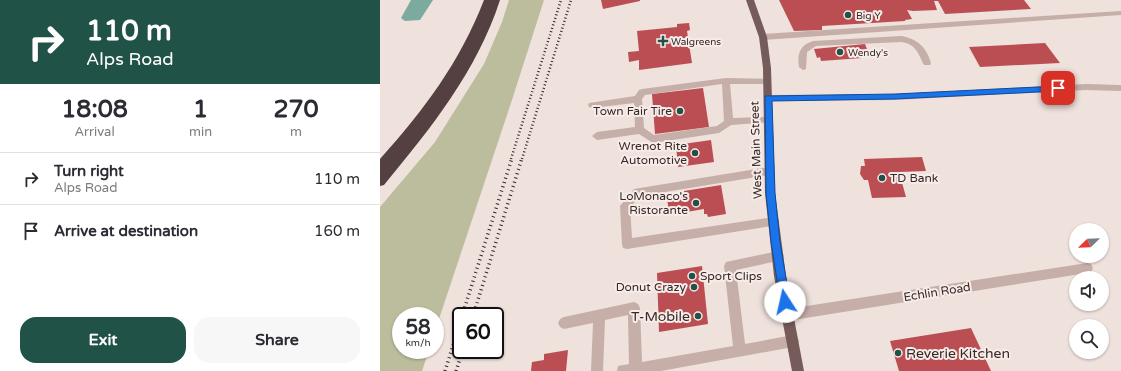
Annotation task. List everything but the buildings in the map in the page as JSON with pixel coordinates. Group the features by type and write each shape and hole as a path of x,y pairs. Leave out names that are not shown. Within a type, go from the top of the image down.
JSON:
{"highway":[{"path":"380,167 420,118 453,70 473,35 488,0"},
{"path":"380,181 419,134 463,71 483,34 496,0"}],"main road":[{"name":"West Main Street","path":"750,0 763,37 768,98 769,171 774,222 787,315 798,371"}],"street":[{"path":"763,37 1121,13"},
{"path":"803,67 801,56 804,49 808,45 816,43 901,39 913,42 920,47 927,63"},
{"path":"640,130 638,99 642,92 726,80 767,81"},
{"path":"726,80 728,122"},
{"path":"768,98 895,96 1086,87 1121,88"},
{"path":"592,105 638,99"},
{"path":"597,136 640,130 653,139 719,129 728,122 742,120 768,120"},
{"path":"769,171 638,192 625,206 627,244 774,222"},
{"path":"740,351 730,266 778,256"},
{"name":"Echlin Road","path":"787,315 1087,268"},
{"path":"564,323 634,308 636,369"},
{"path":"596,371 598,315"},
{"path":"623,371 793,342"}],"green space":[{"path":"509,0 544,0 443,307 392,307 392,359 426,359 422,371 380,371 380,207 435,142 484,64 502,22"}],"water":[{"path":"411,0 433,0 420,20 405,21 401,18"}],"railway":[{"path":"511,159 561,0"},
{"path":"522,159 571,0"},
{"path":"465,307 512,158"},
{"path":"476,307 522,158"},
{"path":"445,371 452,349"},
{"path":"456,371 460,359"}],"place":[{"name":"Big Y","path":"848,15"},
{"name":"Walgreens","path":"663,41"},
{"name":"Wendy's","path":"840,52"},
{"name":"Town Fair Tire","path":"680,111"},
{"name":"Wrenot Rite Automotive","path":"695,153"},
{"name":"TD Bank","path":"882,178"},
{"name":"LoMonaco's Ristorante","path":"696,203"},
{"name":"Sport Clips","path":"692,276"},
{"name":"Donut Crazy","path":"694,287"},
{"name":"T-Mobile","path":"698,316"},
{"name":"Reverie Kitchen","path":"898,353"}],"route":[{"path":"785,302 780,276 770,193 768,98 922,96 1058,88"}]}
